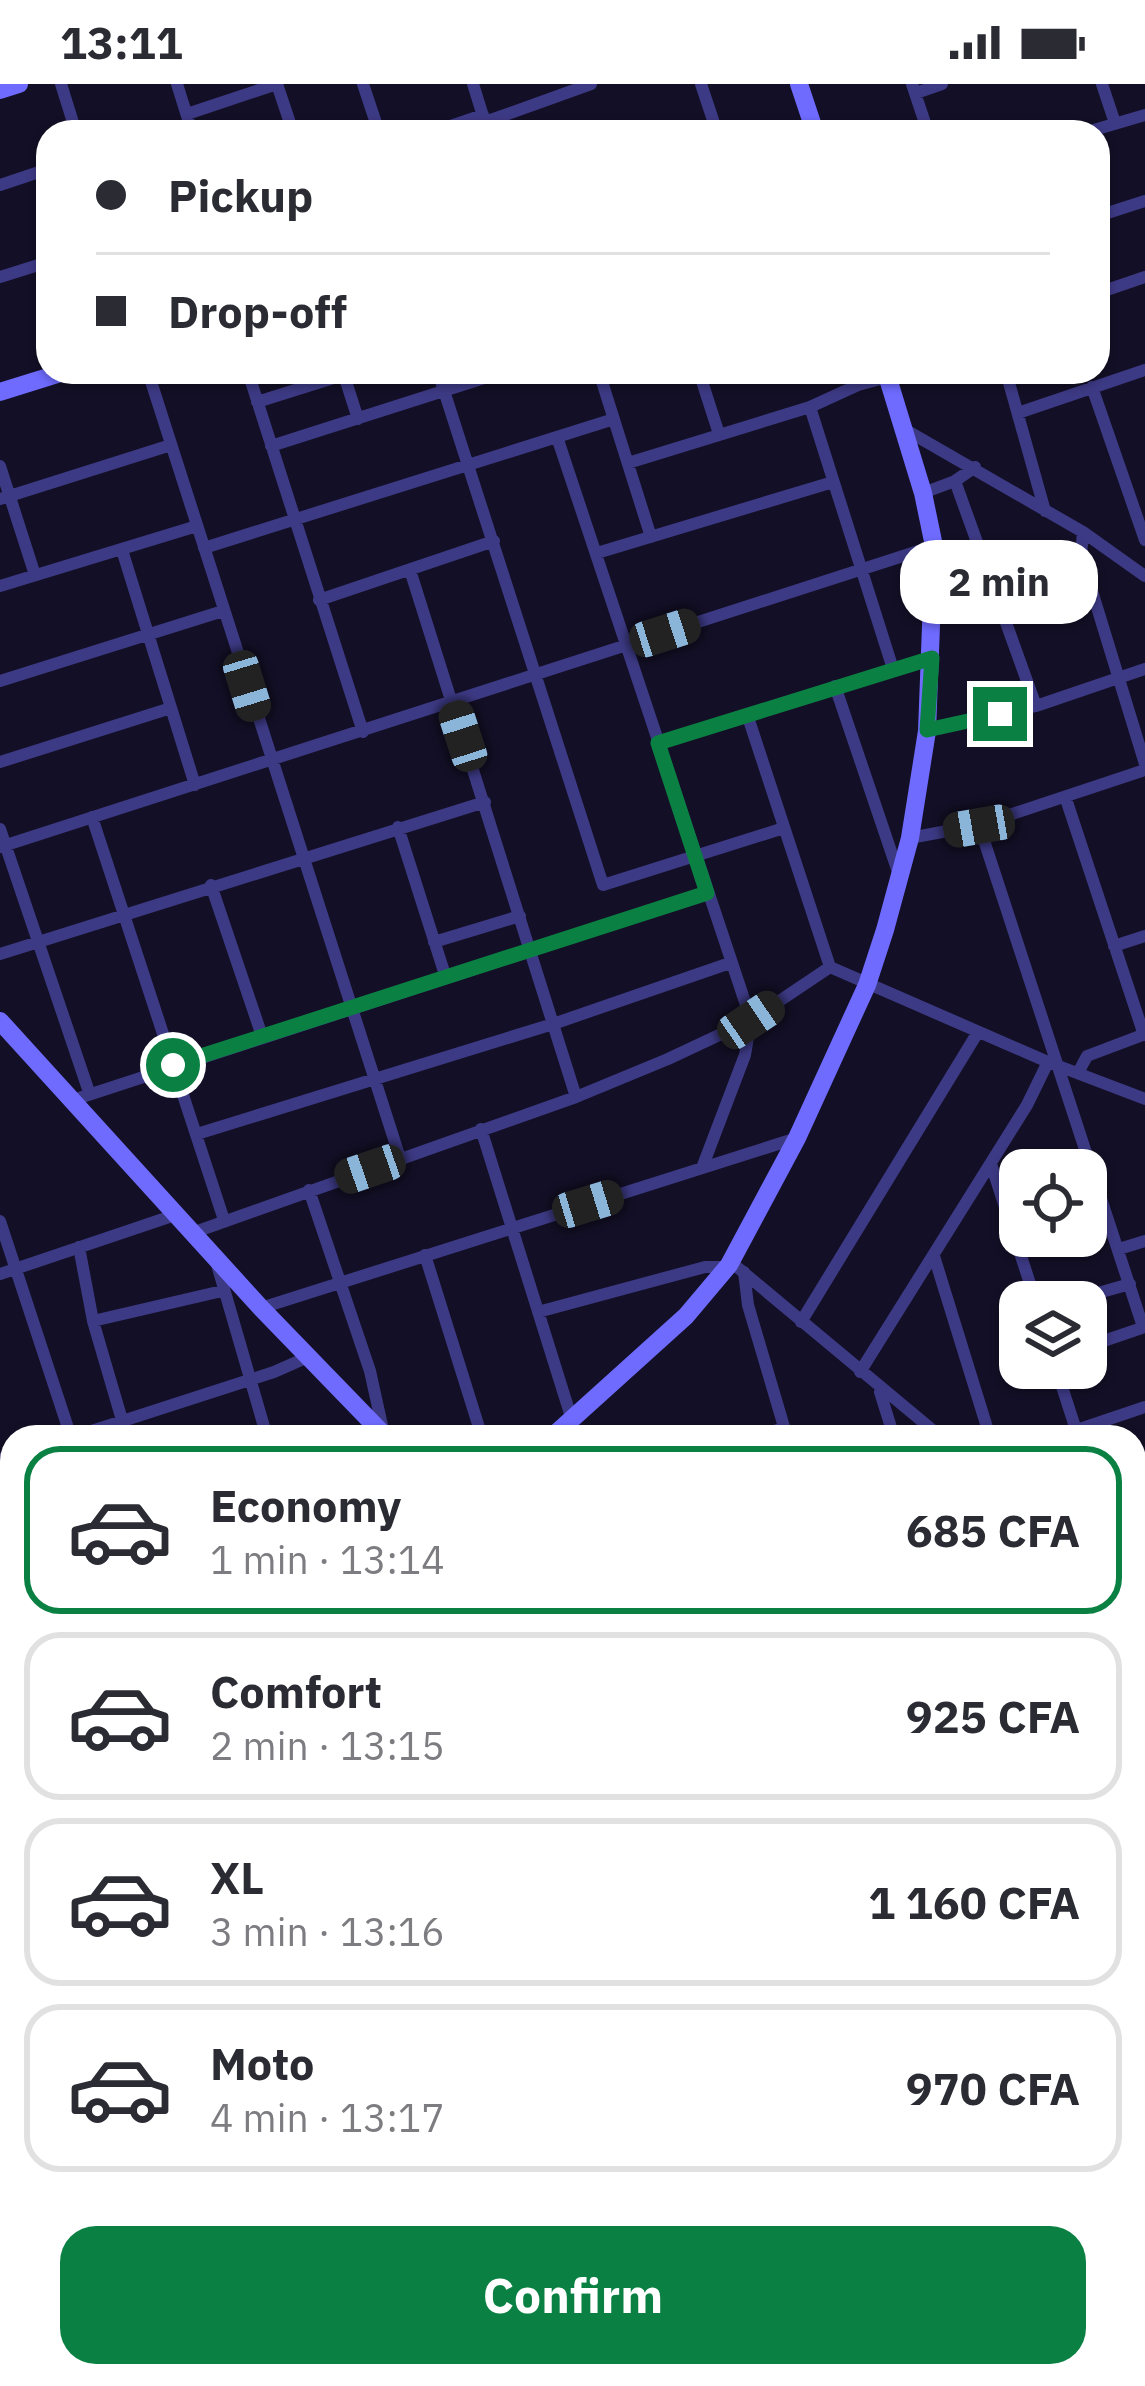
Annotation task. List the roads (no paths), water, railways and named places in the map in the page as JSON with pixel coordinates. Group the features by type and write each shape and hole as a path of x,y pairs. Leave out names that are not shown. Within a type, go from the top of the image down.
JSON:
{"street":[{"path":"0,90 19,84"},
{"path":"61,84 72,120"},
{"path":"177,84 189,120"},
{"path":"187,114 277,84 288,120"},
{"path":"363,84 375,120"},
{"path":"472,84 485,120"},
{"path":"494,120 591,84"},
{"path":"701,84 713,120"},
{"path":"799,84 810,120"},
{"path":"924,120 914,88 942,84"},
{"path":"1102,84 1115,123"},
{"path":"1110,125 1145,115"},
{"path":"0,185 36,173"},
{"path":"1110,212 1145,201"},
{"path":"0,277 36,266"},
{"path":"1110,289 1145,277"},
{"path":"1110,381 1145,370"},
{"path":"0,392 36,381"},
{"path":"152,384 400,1158"},
{"path":"252,384 363,732"},
{"path":"257,402 310,384"},
{"path":"347,384 358,419"},
{"path":"442,384 604,885 784,828"},
{"path":"271,446 466,384"},
{"path":"603,384 651,537"},
{"path":"703,384 719,434"},
{"path":"628,463 811,407 861,384"},
{"path":"567,1425 736,1269 867,985 910,838 927,730 932,658 934,546 890,384"},
{"path":"1010,384 1045,512"},
{"path":"1018,413 1101,384"},
{"path":"1092,387 1145,540"},
{"path":"811,407 892,669"},
{"path":"204,548 614,419"},
{"path":"904,429 1083,532 1145,576"},
{"path":"557,437 751,1020 745,1055 702,1168"},
{"path":"5,498 171,445"},
{"path":"0,466 5,498 35,575"},
{"path":"923,493 956,481 975,467"},
{"path":"956,481 1036,706"},
{"path":"597,554 833,482"},
{"path":"0,586 197,526"},
{"path":"910,838 979,826 1066,799 1145,767 1081,555 1083,532"},
{"path":"320,600 494,542"},
{"path":"2,846 934,546"},
{"path":"122,550 195,785"},
{"path":"410,570 576,1097"},
{"path":"0,681 223,611"},
{"path":"658,743 932,658"},
{"path":"927,730 1036,706 1145,669"},
{"path":"835,686 899,876"},
{"path":"0,762 171,708"},
{"path":"747,714 830,968 1145,1099"},
{"path":"1066,799 1144,1035 1087,1056 1078,1073"},
{"path":"0,953 484,802"},
{"path":"92,817 224,1220"},
{"path":"979,826 1052,1064 1144,1327 1107,1340"},
{"path":"398,827 446,978"},
{"path":"0,829 2,846 38,940 81,1096"},
{"path":"211,885 262,1036"},
{"path":"81,1096 707,893"},
{"path":"434,942 520,916"},
{"path":"1114,946 1145,936"},
{"path":"197,1134 553,1024 730,963"},
{"path":"195,1232 576,1097 751,1020 830,968"},
{"path":"0,1022 81,1096 261,1308 375,1425"},
{"path":"801,1322 978,1032"},
{"path":"860,1372 1052,1064"},
{"path":"482,1130 572,1421"},
{"path":"261,1308 797,1138"},
{"path":"992,1164 1029,1281"},
{"path":"310,1190 370,1371 383,1425"},
{"path":"0,1274 178,1214"},
{"path":"0,1221 68,1425"},
{"path":"1119,1249 1145,1241"},
{"path":"79,1247 93,1321 122,1420"},
{"path":"214,1254 264,1425"},
{"path":"425,1255 478,1425"},
{"path":"934,1256 987,1425"},
{"path":"538,1312 705,1267 736,1269 926,1425"},
{"path":"736,1269 783,1425"},
{"path":"1107,1290 1130,1284"},
{"path":"93,1321 223,1291"},
{"path":"107,1425 308,1357"},
{"path":"879,1389 890,1425"},
{"path":"1063,1389 1074,1425"},
{"path":"1091,1425 1145,1407"}]}
